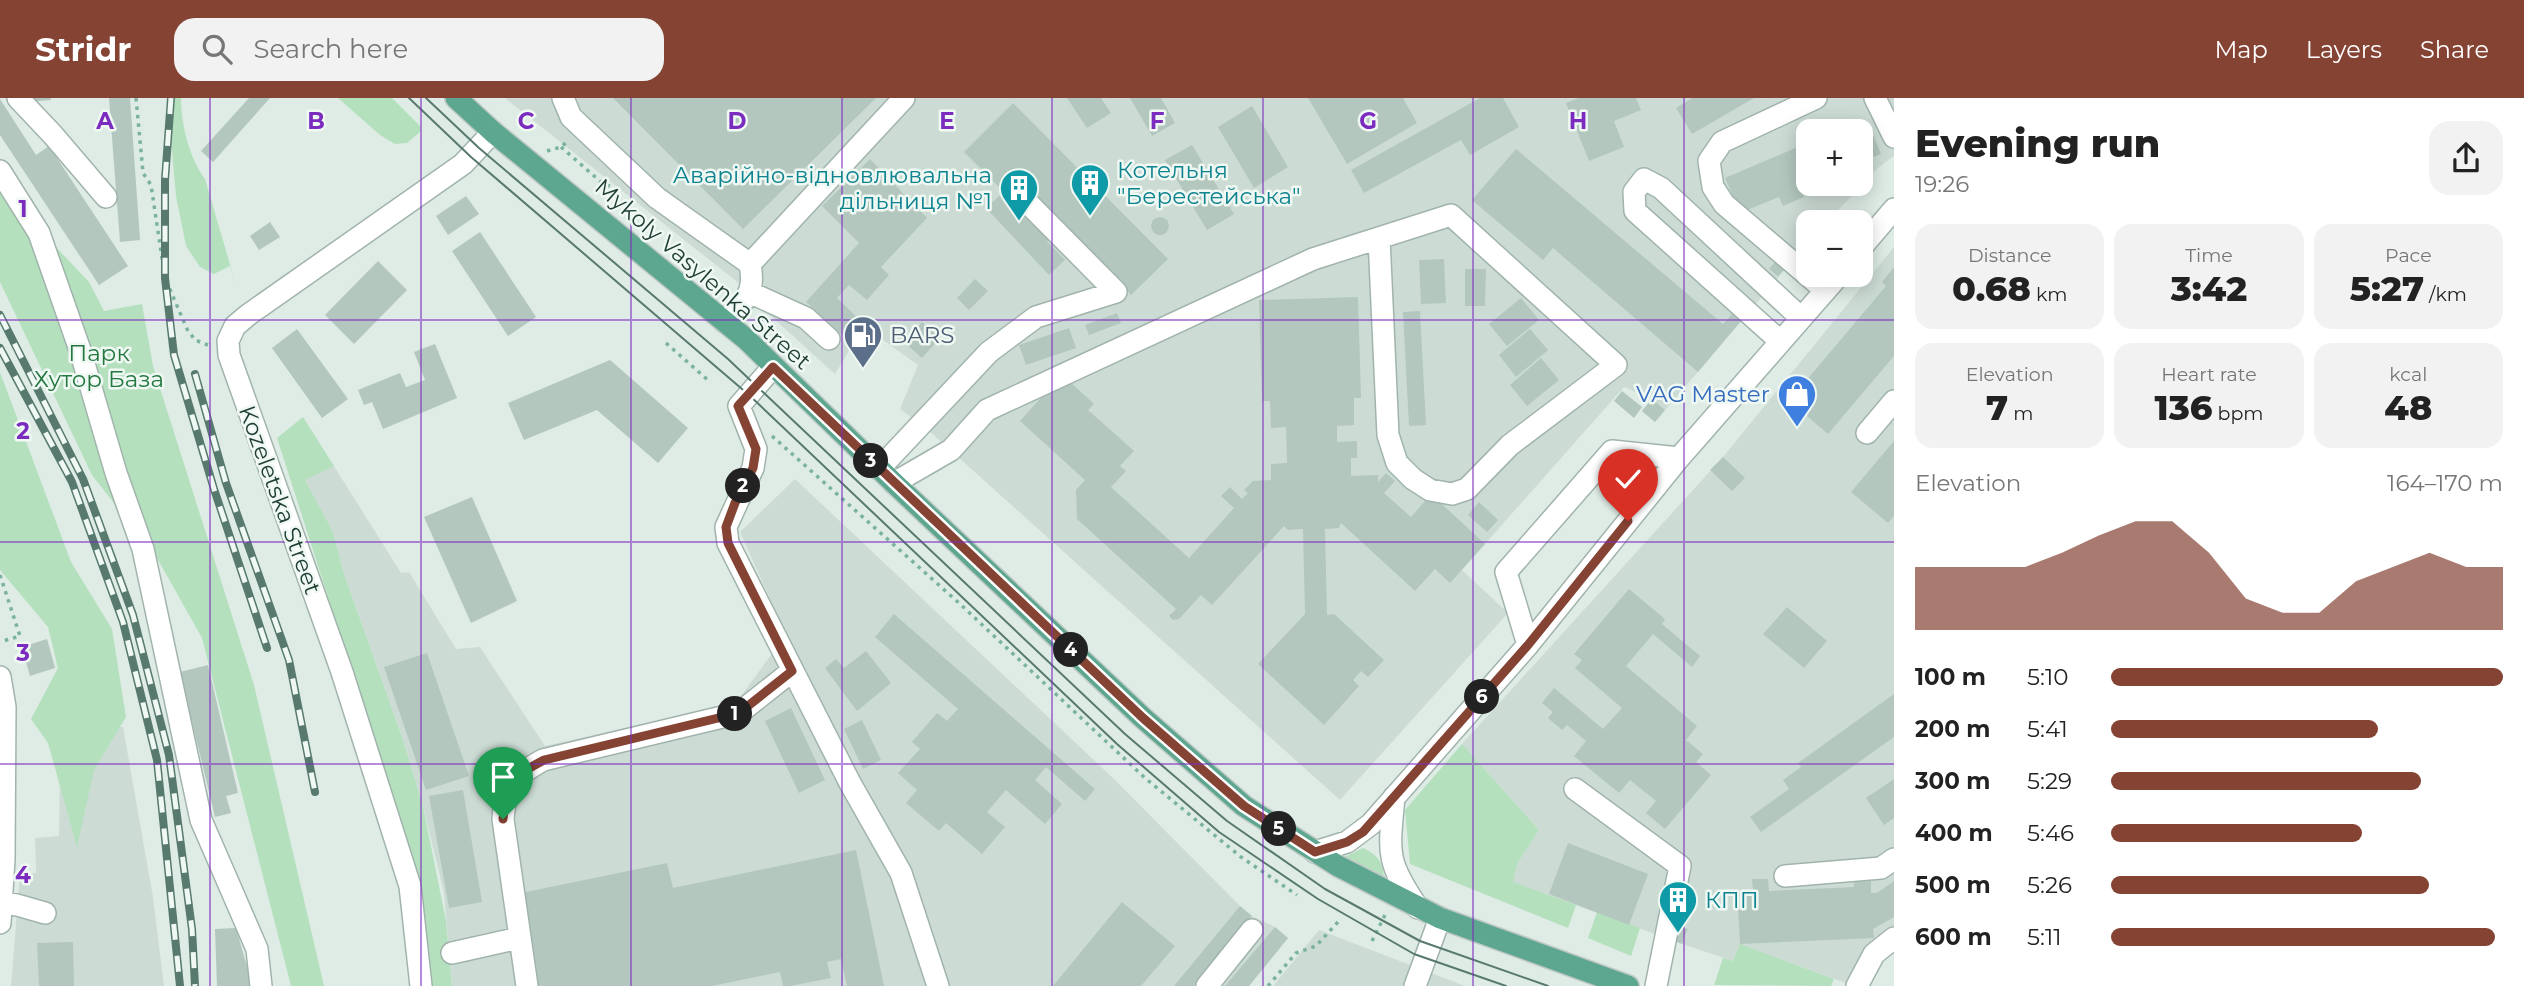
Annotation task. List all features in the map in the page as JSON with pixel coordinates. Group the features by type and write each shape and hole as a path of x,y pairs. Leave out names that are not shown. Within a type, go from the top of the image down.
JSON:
{"main road":[{"name":"Mykoly Vasylenka Street","path":"456,98 493,132 725,322 1143,718 1244,806 1338,866 1440,918 1628,986"}],"street":[{"path":"18,98 106,197"},
{"path":"563,98 571,117 657,198 750,264 753,278 751,293 725,322"},
{"path":"750,264 904,98"},
{"path":"1796,257 1724,204 1713,187 1709,161 1722,142 1816,98"},
{"path":"1875,98 1894,137"},
{"name":"Kozeletska Street","path":"421,986 410,886 342,672 229,355 228,341 235,326 248,314 463,164 493,132"},
{"path":"0,171 39,233 80,350 116,473 143,549 201,820 257,949 261,986"},
{"path":"1780,341 1635,211 1634,192 1644,179 1661,188 1801,318"},
{"path":"886,476 989,352 1036,317 1116,292 1015,190"},
{"path":"1873,234 1894,209"},
{"path":"886,476 951,450 987,411 1313,259 1451,215 1616,365 1510,445 1467,489 1451,494 1430,490 1413,479 1397,463 1388,435 1379,238"},
{"path":"1315,852 1347,842 1363,832 1528,645 1679,458 1828,287"},
{"path":"751,293 806,318 829,339"},
{"path":"773,367 738,406 756,449 753,468 726,527 728,543 850,783 901,873 937,986"},
{"path":"1867,433 1894,401"},
{"path":"1528,645 1506,572 1612,451 1679,458"},
{"path":"527,986 503,819 505,796 518,774 544,760 739,713 792,671"},
{"path":"0,677 5,707 1,913 17,905 45,913"},
{"path":"1575,789 1680,866 1656,986"},
{"path":"1394,797 1390,849 1395,870 1419,908"},
{"path":"1785,876 1881,868 1894,859"},
{"path":"1415,986 1440,918"},
{"path":"1207,986 1252,930"},
{"path":"452,953 519,938"},
{"path":"1857,986 1874,954 1894,938"}],"path":[{"path":"136,98 143,173 151,185 165,278 187,329 195,340 205,344"},
{"path":"545,152 561,147 583,129"},
{"path":"561,147 601,182 625,193"},
{"path":"666,343 709,381"},
{"path":"769,433 959,603 1145,778 1241,857 1297,895"},
{"path":"0,575 20,636 0,642"},
{"path":"1268,986 1296,953 1316,946 1338,922"}],"shaded area":[{"path":"505,98 1894,98 1894,156 1873,173 1873,119 1796,119 1796,196 1852,196 1838,210 1796,210 1796,257 1655,422 1642,411 1652,399 1624,387 1462,570 1508,613 1340,800 929,431 900,409 918,365 876,335 870,316 835,374 761,307 773,294 761,283 745,288"},
{"path":"1894,247 1894,934 1865,954 1846,983 1740,945 1733,961 1682,944 1688,929 1675,924 1669,939 1512,882 1517,864 1539,830 1462,744 1723,457 1861,287 1873,287 1873,273"},
{"path":"334,466 401,573 409,572 456,649 480,647 545,746 736,703 771,655 793,650 740,532 795,479 1114,779 1240,906 1288,938 1249,986 452,986 444,893 423,806 403,740 344,574 333,532 304,479"},
{"path":"101,725 123,727 153,897 164,986 11,986 20,875 36,873 35,838 59,836 60,768"},
{"path":"1319,930 1465,986 1273,986"}],"green space":[{"path":"174,98 181,98 187,140 194,161 205,179 236,285 230,266 214,274 200,267 186,246 176,196 171,141"},
{"path":"338,98 392,98 421,127 420,132 407,143 395,144 380,135"},
{"name":"Парк Хутор База","path":"0,188 89,282 104,311 142,304 153,366 254,685 324,986 291,986 202,638 157,558 92,475 0,282"},
{"path":"0,372 71,562 112,629 126,717 94,770 77,847 48,743 31,719 58,668 48,627 0,570"},
{"path":"303,417 334,466 305,480 333,532 344,574 403,740 423,806 446,921 452,986 431,986 414,865 277,438"},
{"path":"1462,744 1539,830 1517,864 1513,882 1576,905 1568,928 1410,864 1405,810"},
{"path":"1363,848 1379,860 1384,879 1343,858"},
{"path":"1597,912 1640,928 1631,956 1588,938"},
{"path":"1740,944 1834,979 1831,986 1714,985 1723,958 1733,961"}],"building":[{"path":"26,98 51,98 51,100 27,102"},
{"path":"109,98 130,98 140,240 120,242"},
{"path":"249,98 270,98 213,162 201,151"},
{"path":"613,98 876,98 743,229"},
{"path":"1067,98 1101,98 1111,113 1087,128"},
{"path":"1130,98 1161,98 1175,123 1152,136"},
{"path":"1308,98 1403,98 1417,123 1347,164"},
{"path":"1480,98 1503,98 1519,127 1470,155 1461,140 1364,193 1351,170"},
{"path":"1579,98 1636,98 1641,110 1614,121 1624,147 1589,161 1566,103"},
{"path":"1692,98 1754,98 1692,134 1676,108"},
{"path":"0,99 36,155 49,146 128,266 99,285 0,135"},
{"name":"Котельня \"Берестейська\"","path":"1013,103 1168,259 1131,295 1012,176 1000,188 964,152"},
{"path":"1252,106 1288,167 1254,188 1218,127"},
{"path":"1873,135 1881,154 1873,157"},
{"path":"1192,145 1234,214 1207,230 1165,160"},
{"path":"1796,148 1796,196 1804,197 1783,206 1779,197 1740,213 1725,178"},
{"path":"1516,149 1723,324 1732,314 1741,321 1698,372 1553,248 1543,260 1472,200"},
{"path":"870,159 927,218 881,267 889,275 867,300 849,285 837,298 860,320 844,337 806,302 859,243 822,206"},
{"name":"Аварійно-відновлювальна дільниця №1","path":"1007,189 1052,237 1047,241 1065,260 1049,275 986,208"},
{"path":"466,196 479,214 448,235 436,216"},
{"path":"1160,217 1166,220 1169,226 1166,232 1160,235 1154,232 1151,226 1154,220"},
{"path":"270,222 280,237 259,250 250,236"},
{"path":"480,232 536,317 508,336 452,251"},
{"path":"1778,258 1787,266 1778,276 1769,269"},
{"path":"1444,259 1446,303 1421,304 1419,260"},
{"path":"378,261 407,290 354,344 325,315"},
{"path":"1894,267 1894,356 1828,434 1789,401 1886,286 1882,282"},
{"path":"1465,269 1486,269 1485,306 1465,306"},
{"path":"975,279 988,291 969,310 957,298"},
{"path":"1358,297 1361,398 1354,398 1354,425 1337,426 1337,442 1357,441 1357,458 1351,458 1351,476 1378,475 1378,482 1386,473 1395,481 1384,493 1411,517 1431,494 1485,544 1450,583 1435,569 1415,591 1341,523 1339,528 1325,529 1327,615 1334,614 1384,660 1368,677 1361,671 1353,680 1359,686 1324,725 1258,664 1305,614 1303,529 1288,530 1284,526 1212,605 1201,595 1179,619 1173,620 1169,616 1176,609 1077,519 1076,490 1085,480 1020,421 1056,381 1063,387 1069,381 1094,404 1088,410 1134,451 1120,466 1126,471 1111,487 1189,558 1234,508 1221,496 1230,487 1242,499 1248,493 1244,490 1253,481 1271,480 1271,464 1287,463 1286,427 1271,428 1270,401 1262,401 1259,300"},
{"path":"1521,298 1539,320 1507,346 1489,324"},
{"path":"1420,311 1426,425 1409,426 1403,312"},
{"path":"1117,313 1121,323 1089,335 1085,325"},
{"path":"922,322 940,338 922,358 905,343"},
{"path":"1069,328 1076,348 1026,365 1019,345"},
{"path":"297,329 348,399 322,418 272,348"},
{"path":"1530,329 1548,350 1516,377 1499,355"},
{"path":"435,344 457,398 383,429 372,402 364,405 358,390 400,373 406,387 425,380 414,352"},
{"path":"1541,358 1559,380 1527,406 1510,385"},
{"path":"610,360 688,428 658,463 597,410 524,440 508,403"},
{"path":"1622,391 1642,407 1634,418 1614,401"},
{"path":"1652,399 1665,410 1655,422 1642,411"},
{"path":"1894,441 1894,516 1888,523 1851,492"},
{"path":"1723,457 1745,478 1732,491 1710,470"},
{"path":"472,497 517,601 471,623 424,517"},
{"path":"1479,502 1498,520 1487,532 1468,515"},
{"path":"1629,589 1665,619 1662,624 1700,656 1692,667 1653,634 1626,666 1697,726 1686,740 1703,754 1696,762 1711,775 1665,829 1646,813 1656,801 1630,780 1619,793 1574,756 1586,741 1567,725 1562,730 1548,718 1553,712 1542,703 1554,688 1603,729 1622,708 1575,668 1582,660 1574,654"},
{"path":"1787,607 1827,641 1804,668 1763,634"},
{"path":"894,614 1095,789 1085,801 1046,767 1035,780 1062,804 1045,824 1006,790 987,812 1005,827 982,854 946,823 939,831 906,803 917,790 898,773 920,749 912,742 937,713 947,721 958,709 875,637"},
{"path":"47,639 55,668 30,676 22,647"},
{"path":"866,651 891,683 857,711 825,668 836,659 844,668"},
{"path":"427,653 469,776 426,790 384,667"},
{"path":"208,665 238,793 226,796 231,813 215,817 180,672"},
{"path":"1894,694 1894,737 1761,832 1750,817 1789,789 1783,780 1801,767 1798,763"},
{"path":"791,708 825,780 799,793 765,721"},
{"path":"862,720 881,760 863,769 844,729"},
{"path":"1894,779 1894,818 1884,825 1866,798"},
{"path":"463,790 482,902 449,908 429,796"},
{"path":"1568,843 1648,874 1629,925 1549,894"},
{"path":"856,850 884,986 847,986 841,959 827,962 831,978 790,986 783,986 780,972 712,986 531,986 527,971 537,969 521,893 667,863 673,888"},
{"path":"1752,879 1768,879 1769,891 1854,887 1854,882 1871,881 1871,893 1877,893 1894,881 1894,917 1873,929 1874,938 1740,944 1737,892 1753,891"},
{"path":"1122,902 1175,946 1141,986 1053,986"},
{"path":"1240,906 1252,916 1194,986 1174,986"},
{"name":"КПП","path":"1675,924 1688,929 1682,944 1669,939"},
{"path":"1275,927 1288,938 1249,986 1225,986"},
{"path":"236,928 250,986 217,986 215,929"},
{"path":"73,942 74,986 39,986 37,943"}],"tram line":[{"path":"409,98 471,157 749,395 1117,744 1219,832 1318,899 1414,954 1506,986"},
{"path":"426,98 479,148 728,359 1125,734 1227,821 1325,889 1420,941 1548,986"}],"railway":[{"path":"171,98 165,180 165,278 174,355 214,489 267,648"},
{"path":"0,315 83,479 133,615 169,755 192,929 195,986"},
{"path":"0,348 72,482 123,622 157,760 180,986"},
{"path":"195,374 226,483 289,660 315,792"}],"place":[{"name":"Котельня \"Берестейська\"","path":"1090,217"},
{"name":"Аварійно-відновлювальна дільниця №1","path":"1019,222"},
{"name":"BARS","path":"863,369"},
{"name":"VAG Master","path":"1797,428"},
{"name":"КПП","path":"1678,934"}],"route":[{"path":"503,819 505,796 518,774 544,760 739,713 792,671 728,543 726,527 753,468 756,449 738,406 773,367 1143,718 1244,806 1315,852 1347,842 1363,832 1528,645 1628,521"}]}
